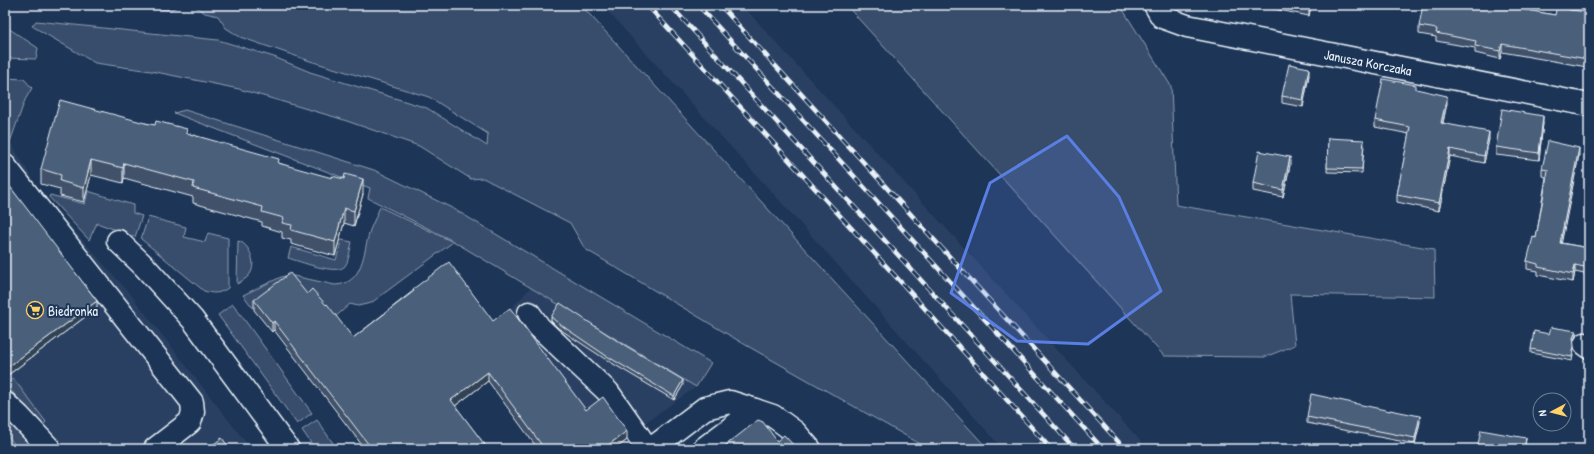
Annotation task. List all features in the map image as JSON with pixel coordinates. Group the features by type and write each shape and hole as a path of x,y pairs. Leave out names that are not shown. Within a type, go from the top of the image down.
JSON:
{"street":[{"name":"Janusza Korczaka","path":"1155,5 1162,17 1187,26 1589,105"},
{"path":"1572,5 1589,8"},
{"path":"5,166 192,402 193,412 190,422 155,449"},
{"path":"118,241 145,267 193,320 288,449"},
{"path":"529,313 539,327 608,392 648,449"},
{"path":"651,449 706,408 730,402 772,416 795,432 810,449"},
{"path":"5,403 50,449"},
{"path":"703,449 755,410"}],"highlighted area":[{"path":"1067,136 1119,197 1161,291 1088,344 1017,341 951,293 990,183"}],"shaded area":[{"path":"101,5 183,5 169,10"},
{"path":"193,5 581,5 988,449 929,449 744,344 585,249 570,223 483,178 471,179 419,146 338,118 239,89 151,71 95,63 32,26 36,21 218,40 274,57 310,72 427,108 487,146 488,134 429,97 310,61 240,37 226,28 218,16 205,13"},
{"path":"602,5 742,5 1148,449 1003,449"},
{"path":"846,5 1120,5 1171,86 1176,205 1434,249 1435,297 1290,294 1295,345 1265,357 1164,356"},
{"path":"5,26 38,48 36,59 5,58"},
{"path":"5,78 24,79 32,88 25,100 10,142 5,133"},
{"path":"185,110 374,170 454,209 711,363 696,387 453,241 368,198 370,188 174,113"},
{"path":"5,133 41,193 131,295 251,449 12,449 5,441"},
{"path":"88,191 133,205 133,213 142,216 135,237 97,223 89,240 49,197 50,195 85,204"},
{"path":"380,207 453,242 371,303 358,306 350,304 333,319 307,301 290,280 253,308 243,295 281,277 289,275 335,285 345,283 352,279 361,265 370,230"},
{"path":"148,217 186,227 184,237 205,242 208,233 228,238 228,288 216,293 204,291 141,239"},
{"path":"342,240 352,242 346,264 341,269 326,269 288,258 291,247 336,260"},
{"path":"238,241 249,250 253,265 249,276 237,284"},
{"path":"531,287 696,387 629,434 589,415 509,311"},
{"path":"233,304 312,413 297,424 218,315"},
{"path":"13,378 46,422 43,425 39,425 6,384"},
{"path":"5,419 16,428 33,449 18,449 5,432"},
{"path":"317,420 337,449 315,449 302,430"}],"building":[{"path":"1289,5 1309,5 1309,9"},
{"path":"1423,5 1509,5 1509,7 1555,15 1557,5 1563,5 1570,10 1589,12 1589,48 1587,59 1502,44 1500,51 1475,46 1476,41 1436,33 1437,29 1419,26"},
{"path":"1289,64 1309,68 1303,100 1282,96"},
{"path":"1383,79 1416,85 1416,89 1447,96 1441,123 1489,132 1484,156 1450,149 1439,203 1397,195 1410,127 1375,120"},
{"path":"60,100 145,123 155,125 156,121 187,129 186,133 279,159 278,163 332,178 332,176 344,179 345,174 363,179 354,211 344,208 335,242 291,230 292,225 282,223 284,218 262,212 263,207 193,188 194,182 124,163 123,168 91,160 84,188 60,181 61,175 41,169"},
{"path":"1502,109 1543,116 1539,153 1496,147"},
{"path":"1328,138 1364,140 1362,169 1327,168"},
{"path":"1548,141 1579,148 1560,243 1589,248 1589,268 1575,265 1573,274 1538,267 1538,264 1527,261 1533,237 1536,238 1548,170 1542,169"},
{"path":"1259,151 1290,157 1283,190 1253,183"},
{"path":"5,180 97,301 8,367 5,363"},
{"path":"449,262 493,321 510,308 586,410 603,397 627,431 603,449 542,449 540,446 541,444 488,372 451,400 488,449 372,449 274,321 272,323 254,300 290,273 307,294 312,289 326,305 327,304 353,338"},
{"path":"560,303 616,340 683,380 674,396 605,355 558,323 551,317"},
{"path":"1551,327 1576,331 1573,338 1574,346 1572,357 1531,349 1534,331 1549,334"},
{"path":"1311,394 1420,416 1415,438 1307,417"},
{"path":"758,420 763,422 777,441 784,435 797,449 721,449"},
{"path":"1481,430 1526,438 1524,449 1477,449"},
{"path":"222,438 230,449 207,449"}],"railway":[{"path":"647,5 909,291 1051,449"},
{"path":"670,5 1075,449"},
{"path":"698,5 1103,449"},
{"path":"720,5 1125,449"}],"place":[{"name":"Biedronka","path":"35,310"}]}
